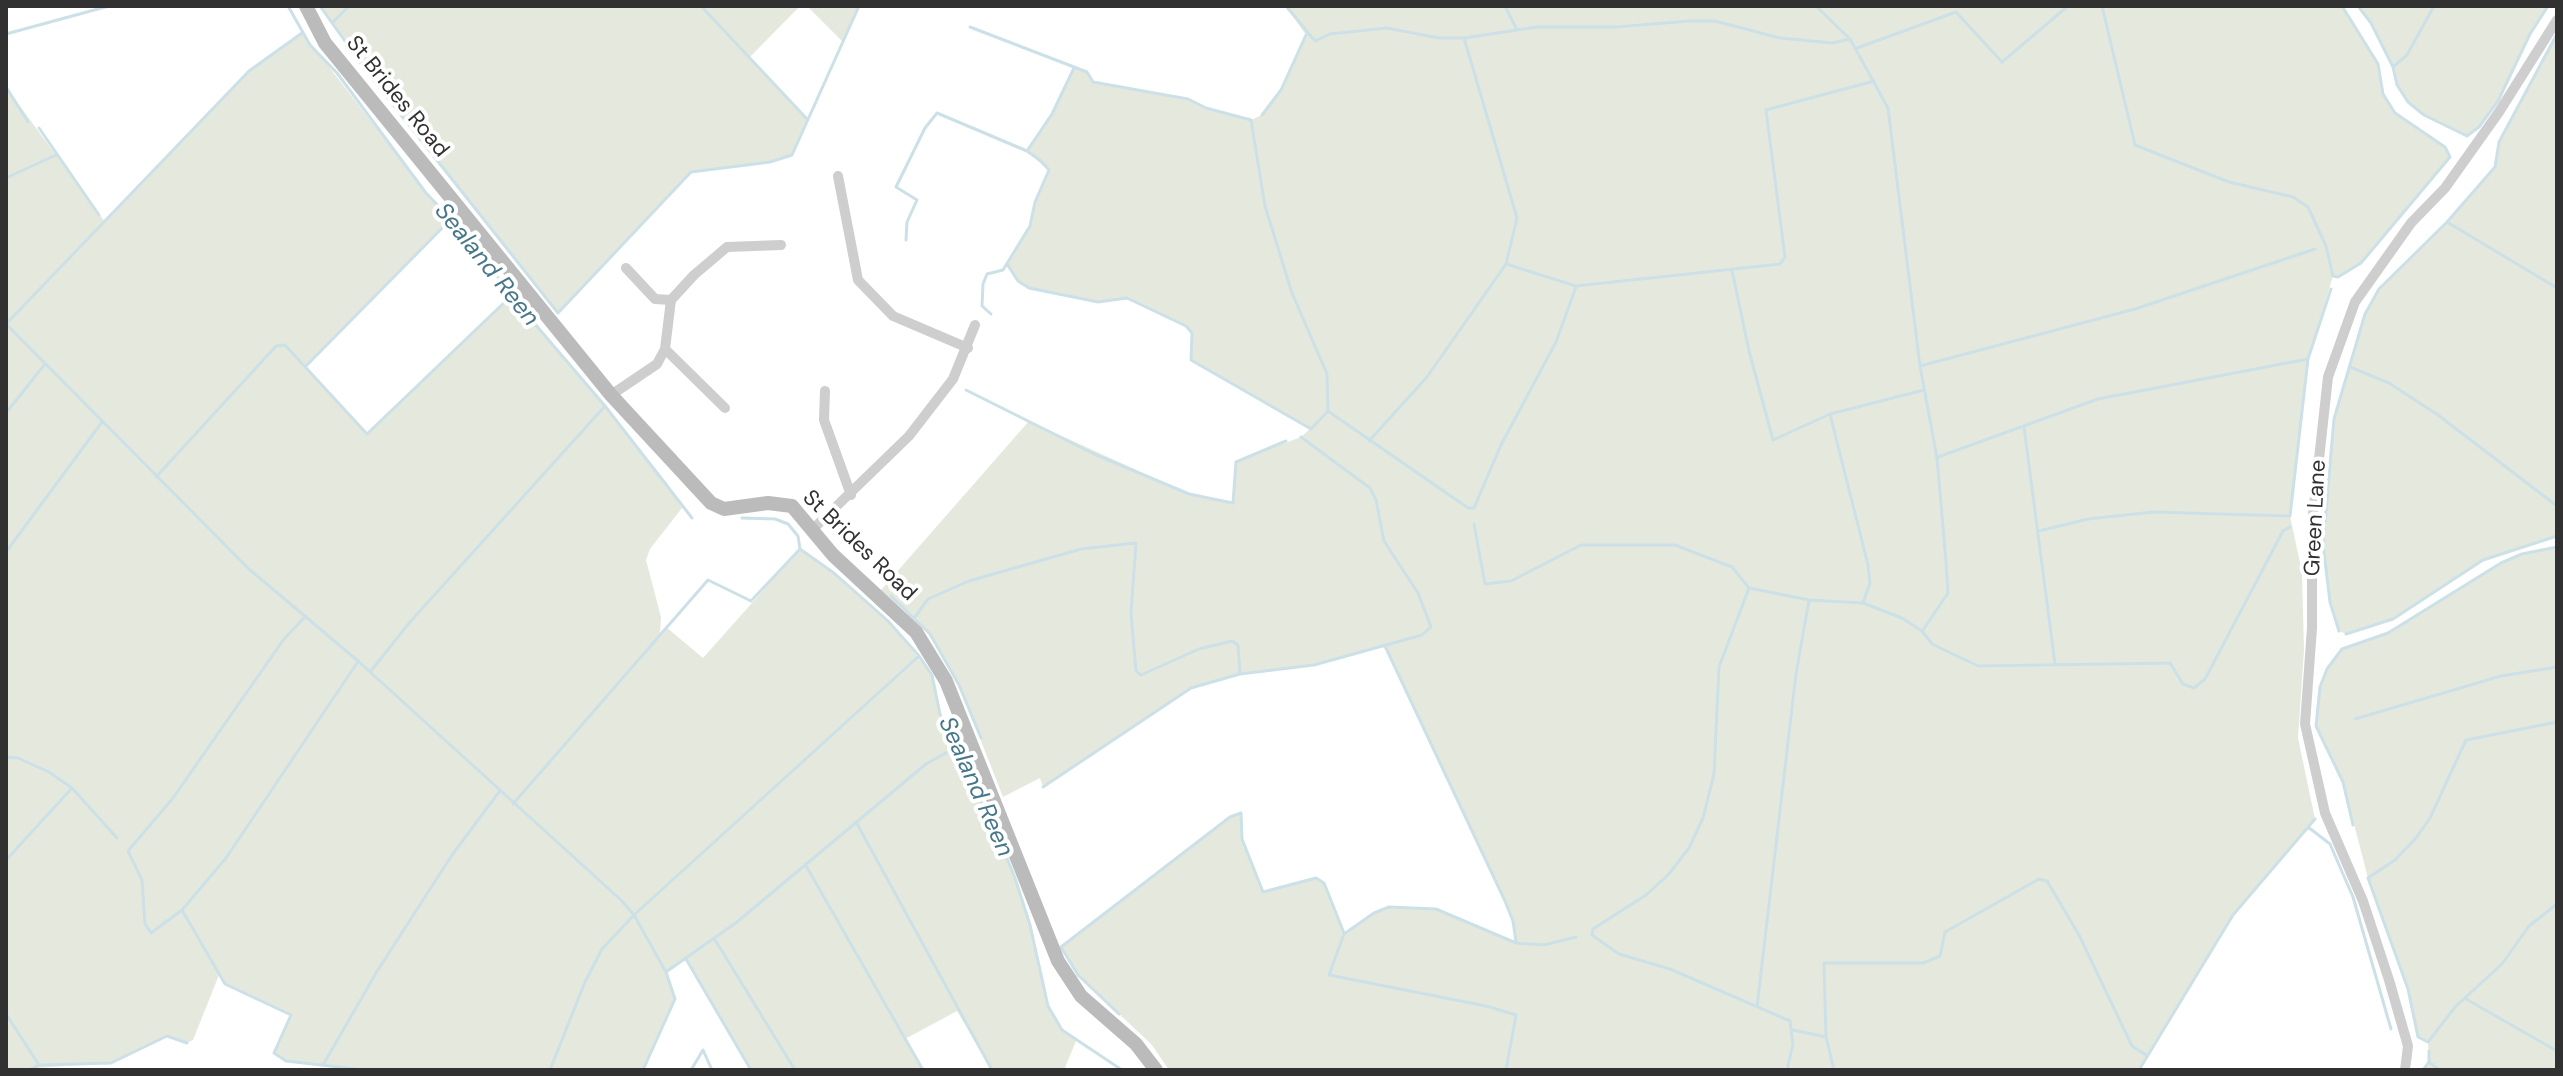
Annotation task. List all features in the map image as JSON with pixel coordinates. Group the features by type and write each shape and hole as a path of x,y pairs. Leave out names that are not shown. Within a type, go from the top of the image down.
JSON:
{"main road":[{"name":"St Brides Road","path":"306,6 325,43 611,395 711,503 724,509 782,503 792,506 814,528 833,555 916,632 933,655 983,768 1058,961 1081,996 1136,1044 1156,1070"}],"street":[{"name":"Green Lane","path":"2405,1070 2408,1046 2389,980 2363,901 2325,813 2305,724 2312,628 2312,523 2328,377 2355,302 2411,223 2445,188 2499,112 2557,20"},
{"path":"838,176 858,280 893,316 968,348"},
{"path":"611,395 657,364 665,349 671,300 727,247 781,245"},
{"path":"626,268 655,299 671,300"},
{"path":"814,528 909,436 953,379 975,325"},
{"path":"665,349 725,408"},
{"path":"825,391 824,420 851,495"}],"shaded area":[{"path":"320,6 800,6 750,57 807,119 792,155 770,162 691,172 558,313 367,72"},
{"path":"807,6 859,6 842,41"},
{"path":"1286,6 2342,6 2378,64 2383,94 2395,113 2445,147 2450,157 2361,263 2346,274 2333,276 2308,359 2290,516 2302,572 2304,650 2298,738 2315,819 2233,915 2139,1070 1169,1070 1152,1045 1078,975 1061,947 1230,817 1241,813 1242,839 1263,891 1316,878 1324,883 1344,934 1374,913 1389,907 1436,909 1516,943 1513,921 1505,901 1385,646 1314,665 1240,674 1191,688 1043,787 1040,778 1003,797 959,685 930,634 881,590 1029,421 1189,494 1233,503 1236,462 1301,437 1310,429 1191,360 1192,333 1186,326 1127,298 1098,302 1029,288 1018,281 1007,264 1030,226 1035,202 1049,171 1027,151 1052,114 1074,68 1087,72 1093,82 1188,99 1206,108 1251,120 1262,115 1281,90 1306,35"},
{"path":"2358,6 2548,6 2530,34 2498,101 2479,127 2467,136 2424,115 2408,102 2397,85 2393,67 2371,23"},
{"path":"303,33 426,193 452,218 305,368 367,434 511,296 605,406 667,483 682,508 650,549 646,560 661,617 660,633 666,627 703,658 800,549 834,573 888,621 932,675 940,714 966,778 990,816 1015,878 1030,925 1048,1006 1062,1030 1076,1041 1064,1070 992,1070 957,1011 905,1039 923,1070 751,1070 685,958 666,972 675,999 643,1070 365,1070 286,1061 274,1053 291,1015 225,984 219,975 193,1040 187,1043 166,1036 111,1063 6,1070 6,87 105,222 249,71"},
{"path":"2557,34 2557,536 2484,560 2393,619 2346,634 2339,631 2330,602 2323,544 2334,419 2365,314 2379,289 2447,222 2495,167 2499,142"},
{"path":"2557,547 2557,1070 2423,1070 2429,1062 2428,1042 2418,1037 2408,989 2368,878 2343,782 2316,726 2320,687 2327,669 2342,649 2388,633 2501,563 2522,554"}],"waterway":[{"path":"6,34 109,6"},
{"name":"Sealand Reen","path":"288,6 310,45 337,73 426,193 474,243 511,296 605,406 692,518"},
{"path":"320,6 367,72 558,313 691,172 770,162 792,155 859,6"},
{"path":"332,23 349,6"},
{"path":"701,6 807,119"},
{"path":"1286,6 1315,41 1330,34 1387,28 1439,38 1464,38 1537,27 1616,27 1689,21 1715,21 1780,38 1832,43 1850,39"},
{"path":"1505,6 1517,30"},
{"path":"1816,6 1850,39 1888,108 1920,366 1937,458 1946,562 1948,593 1923,630"},
{"path":"1857,48 1956,12 2002,62 2068,6"},
{"path":"2102,6 2135,145 2229,182 2293,197 2308,207 2326,246 2333,276 2338,277 2361,263 2450,157 2445,147 2395,113 2383,94 2378,64 2342,6"},
{"path":"2358,6 2371,23 2393,67 2397,85 2408,102 2424,115 2467,136 2479,127 2498,101 2530,34 2548,6"},
{"path":"2393,67 2407,55 2434,6"},
{"path":"970,27 1087,72 1093,82 1188,99 1206,108 1251,120 1265,206 1292,293 1327,374 1328,411 1311,429 1191,360 1192,333 1186,326 1127,298 1098,302 1029,288 1018,281 1007,264"},
{"path":"6,324 249,71 302,33"},
{"path":"2339,631 2330,602 2323,544 2334,419 2365,314 2379,289 2447,222 2495,167 2499,142 2557,34"},
{"path":"1262,115 1281,90 1306,35"},
{"path":"1369,441 1427,377 1506,264 1517,218 1464,38"},
{"path":"1027,151 1052,114 1074,68"},
{"path":"1506,264 1576,286 1780,264 1785,257 1766,110 1874,81"},
{"path":"6,87 28,122"},
{"path":"906,240 907,222 917,200 896,187 925,128 937,113 1027,151 1041,161 1049,170 1035,202 1030,226 1003,270 987,274 983,284 982,306 991,314"},
{"path":"39,128 99,215"},
{"path":"6,178 56,155"},
{"path":"306,366 452,218"},
{"path":"2447,222 2557,288"},
{"path":"1920,366 2135,309 2315,249"},
{"path":"1732,270 1749,351 1773,440 1830,414 1924,390"},
{"path":"1328,411 1468,508 1474,508 1501,445 1556,342 1576,287"},
{"path":"2039,531 2088,519 2153,512 2290,516 2308,359 2331,289"},
{"path":"156,477 276,346 285,345 367,434 511,296"},
{"path":"6,324 249,569 358,661 634,915 666,972 675,999 643,1070"},
{"path":"1938,457 2098,399 2308,359"},
{"path":"6,413 45,364"},
{"path":"2350,367 2389,383 2438,415 2557,506"},
{"path":"966,390 1094,454 1189,494 1233,503 1236,462 1286,441"},
{"path":"370,672 410,622 605,406"},
{"path":"1830,414 1868,565 1870,583 1863,603"},
{"path":"6,552 102,422"},
{"path":"2024,427 2055,664"},
{"path":"1043,787 1191,688 1240,674 1314,665 1422,635 1431,627 1418,593 1384,541 1376,500 1370,488 1301,437"},
{"name":"Sealand Reen","path":"742,518 775,519 788,524 798,536 800,549 834,573 888,621 919,656 932,675 940,714 966,778 990,816 1015,878 1030,925 1048,1006 1062,1030 1122,1070"},
{"path":"1474,524 1485,584 1511,581 1581,545 1675,545 1732,567 1749,588 1809,600 1863,603 1902,618 1922,631 1932,644 1978,666 2170,663 2183,684 2194,688 2205,679 2283,531 2290,527"},
{"path":"2346,634 2393,619 2483,560 2557,536"},
{"path":"915,617 928,599 969,581 1081,549 1136,543 1131,613 1136,671 1141,675 1199,649 1232,641 1238,645 1240,674"},
{"path":"2353,825 2343,782 2316,726 2320,687 2327,669 2342,649 2388,633 2501,563 2522,554 2557,547"},
{"path":"513,804 708,580 751,601 800,549"},
{"path":"1749,588 1719,667 1714,774 1703,818 1689,848 1668,875 1646,895 1593,929 1592,935 1619,954 1670,969 1790,1021 1793,1044 1787,1070"},
{"path":"891,596 930,634 959,685 981,738"},
{"path":"1757,1007 1796,674 1809,600"},
{"path":"306,616 284,639 173,798 128,851 142,880 145,924 151,933 182,910 226,858 357,663"},
{"path":"1385,646 1505,901 1513,921 1516,942"},
{"path":"550,1070 585,982 602,949 634,915 919,656"},
{"path":"2355,719 2501,676 2557,667"},
{"path":"2557,722 2466,740 2430,818 2416,838 2395,860 2368,878 2408,989 2418,1037 2428,1042 2456,1006 2502,964 2529,926 2557,904"},
{"path":"666,972 737,922 926,764 953,749"},
{"path":"6,757 18,758 49,772 72,788 117,838"},
{"path":"6,860 72,788"},
{"path":"323,1065 376,973 452,855 499,792"},
{"path":"1119,1014 1078,975 1061,947 1230,817 1241,813 1242,839 1263,892 1316,878 1324,883 1344,933"},
{"path":"2139,1070 2233,915 2315,819"},
{"path":"856,822 992,1070"},
{"path":"2308,827 2330,844 2353,897 2391,1029"},
{"path":"805,864 923,1070"},
{"path":"1834,1070 1826,1037 1824,963 1923,963 1940,956 1945,932 2039,879 2047,881 2079,935 2132,1046 2146,1055"},
{"path":"1506,1070 1516,1015 1486,1006 1329,975 1344,934 1374,913 1389,907 1436,909 1516,943 1544,945 1576,937"},
{"path":"182,910 225,984 291,1015 274,1053 286,1061 365,1070"},
{"path":"714,938 795,1070"},
{"path":"686,959 751,1070"},
{"path":"2466,999 2557,1051"},
{"path":"6,1014 39,1065"},
{"path":"1793,1030 1826,1037"},
{"path":"29,1070 39,1065 111,1063 167,1036 187,1043"},
{"path":"691,1070 703,1050 712,1070"},
{"path":"2423,1070 2429,1062 2429,1051"},
{"path":"2429,1062 2439,1070"}]}
